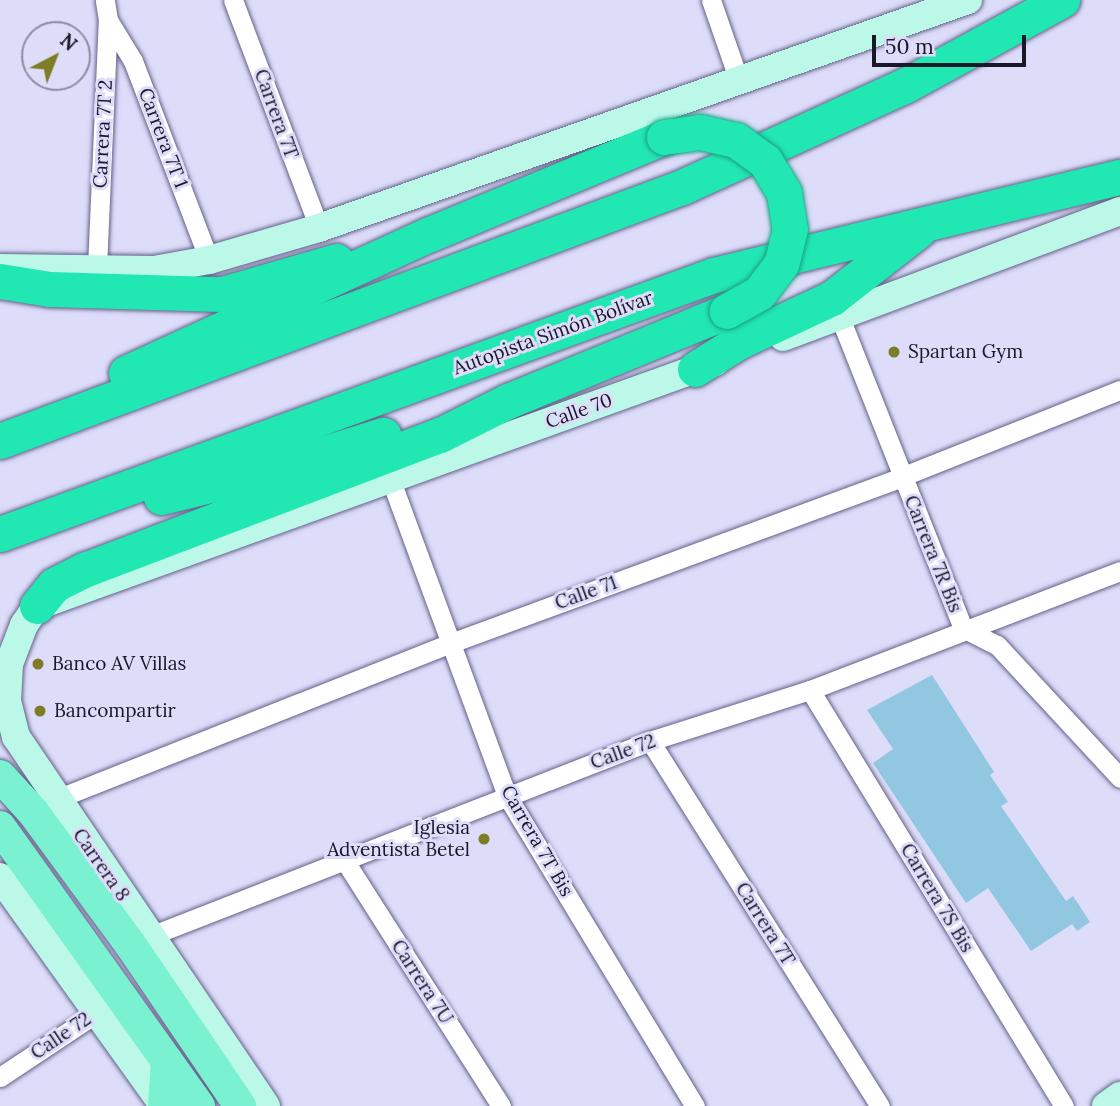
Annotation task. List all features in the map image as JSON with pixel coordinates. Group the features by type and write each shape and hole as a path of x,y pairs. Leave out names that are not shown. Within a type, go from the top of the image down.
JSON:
{"highway":[{"path":"0,441 682,187 906,85 1062,0"},
{"path":"0,434 430,234 664,137 700,132 736,140 765,161 784,192 790,229 781,264 759,293 727,311 508,401 440,435 280,498 84,570 54,585 37,606"},
{"name":"Autopista Simón Bolívar","path":"0,536 714,275 933,219 1120,177"},
{"path":"695,369 738,342 832,298 933,219"},
{"path":"0,281 49,289 222,294 430,234"},
{"path":"0,536 268,471 433,419 508,401"}],"main road":[{"name":"Carrera 8","path":"0,776 140,940 170,1006 240,1106"},
{"path":"0,827 110,1004 167,1061 199,1106"},
{"path":"170,1006 204,1014 201,1051"},
{"path":"164,1106 167,1061"}],"street":[{"name":"Carrera 7T 2","path":"97,268 108,20 104,0"},
{"name":"Carrera 7T","path":"233,0 319,228"},
{"path":"711,0 738,78"},
{"path":"0,268 154,270 209,260 319,228 738,78 968,0"},
{"name":"Carrera 7T 1","path":"108,20 134,61 209,260"},
{"name":"Calle 70","path":"37,606 695,369 1120,211"},
{"name":"Carrera 7R Bis","path":"839,315 901,477 964,628 997,645 1120,778"},
{"name":"Calle 71","path":"54,800 451,643 901,477 1120,390"},
{"name":"Carrera 7T Bis","path":"390,478 507,796 695,1106"},
{"name":"Calle 72","path":"140,940 343,858 650,741 810,690 964,628 1120,571"},
{"name":"Carrera 8","path":"37,606 14,645 7,701 16,737 140,940 204,1014 266,1106"},
{"name":"Carrera 7S Bis","path":"810,690 1064,1106"},
{"name":"Carrera 7T","path":"650,741 880,1106"},
{"name":"Carrera 7U","path":"343,858 501,1106"},
{"path":"0,877 110,1004 164,1106"},
{"name":"Calle 72","path":"0,1077 110,1004"},
{"path":"1105,1106 1120,1096"}],"building":[{"path":"932,675 994,772 990,775 1008,802 1001,806 1066,901 1073,896 1090,922 1077,931 1072,924 1031,951 988,888 966,903 873,763 893,749 867,710"}],"place":[{"name":"Spartan Gym","path":"894,352"},
{"name":"Banco AV Villas","path":"38,664"},
{"name":"Bancompartir","path":"40,711"},
{"name":"Iglesia Adventista Betel","path":"484,839"}]}
